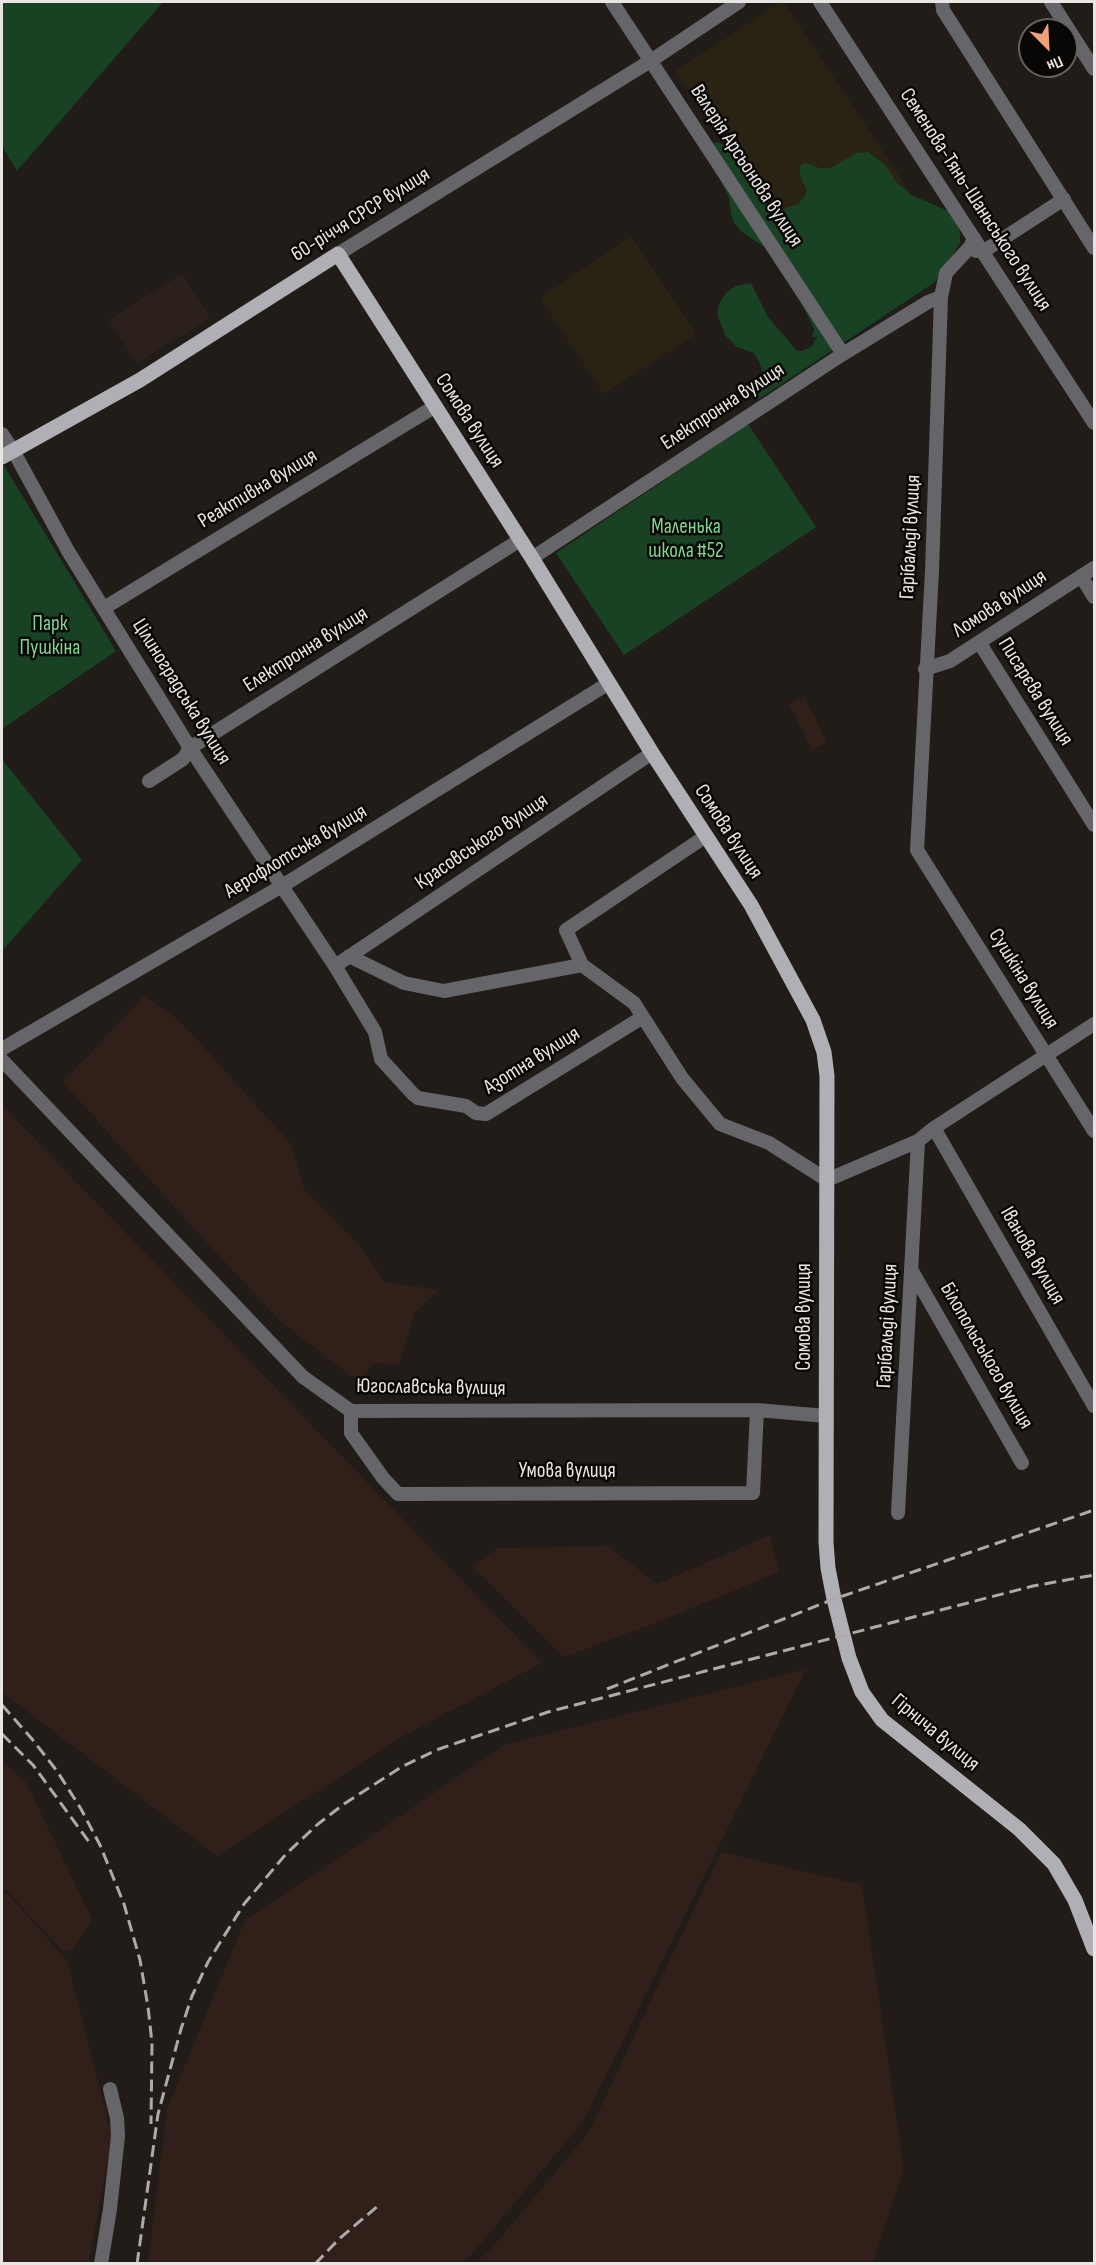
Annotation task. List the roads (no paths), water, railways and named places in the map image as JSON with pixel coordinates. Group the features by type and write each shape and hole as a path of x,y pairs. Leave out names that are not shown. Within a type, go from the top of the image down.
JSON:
{"main road":[{"name":"Сомова вулиця","path":"338,254 532,558 652,753 751,905 813,1020 825,1052 827,1076 826,1511"},
{"name":"60-річчя СРСР вулиця","path":"8,454 140,380 338,254"},
{"name":"Гірнича вулиця","path":"826,1511 828,1568 834,1599 849,1658 862,1692 882,1720 1019,1828 1054,1864 1074,1900 1095,1949"}],"street":[{"name":"Валерія Арсьонова вулиця","path":"612,2 843,354"},
{"name":"60-річчя СРСР вулиця","path":"338,254 652,60 739,2"},
{"name":"Семенова-Тянь-Шаньського вулиця","path":"820,2 1095,423"},
{"path":"942,2 943,10 1064,200 1093,241"},
{"path":"1051,2 1095,69"},
{"path":"966,252 984,251 1064,200"},
{"name":"Гарібальді вулиця","path":"917,850 932,571 941,297 946,273 966,252 975,238"},
{"name":"Електронна вулиця","path":"532,558 843,354 928,302 941,297"},
{"name":"Реактивна вулиця","path":"104,608 434,407"},
{"name":"Цілиноградська вулиця","path":"2,434 8,454 190,748 335,966"},
{"name":"Електронна вулиця","path":"149,780 183,759 190,748 520,540"},
{"name":"Ломова вулиця","path":"925,669 950,660 1095,568"},
{"path":"1082,576 1095,597"},
{"name":"Писарєва вулиця","path":"979,642 1095,825"},
{"name":"Аерофлотська вулиця","path":"2,1049 282,886 609,684"},
{"name":"Красовського вулиця","path":"335,966 652,753"},
{"path":"706,836 566,930 582,965 634,1004 682,1078 720,1124 769,1143 827,1180 918,1141 934,1128 1095,1024"},
{"name":"Сушкіна вулиця","path":"917,850 1095,1131"},
{"path":"349,956 404,983 444,991 582,965"},
{"name":"Азотна вулиця","path":"335,966 375,1032 381,1059 413,1094 418,1098 466,1106 481,1115 643,1017"},
{"name":"Югославська вулиця","path":"2,1060 303,1377 351,1411 756,1410 826,1416"},
{"name":"Іванова вулиця","path":"934,1128 1095,1406"},
{"name":"Гарібальді вулиця","path":"898,1513 918,1141"},
{"name":"Білопольського вулиця","path":"912,1270 1022,1463"},
{"name":"Умова вулиця","path":"351,1411 351,1433 383,1478 398,1494 753,1493 756,1410"},
{"path":"101,2264 118,2136 117,2118 110,2089"}],"railway":[{"path":"607,1689 834,1599 1094,1510"},
{"path":"137,2264 158,2114 192,1996 208,1962 244,1904 286,1854 318,1824 344,1804 403,1766 439,1749 548,1712 1033,1586 1094,1575"},
{"path":"2,1705 57,1771 81,1809 100,1845 124,1904 140,1960 148,2007 152,2043 151,2124"},
{"path":"2,1734 33,1765 92,1846"},
{"path":"315,2264 339,2239 379,2205"}],"park label":[{"name":"Маленька школа #52","path":"686,540"},
{"name":"Парк Пушкіна","path":"50,637"}]}
